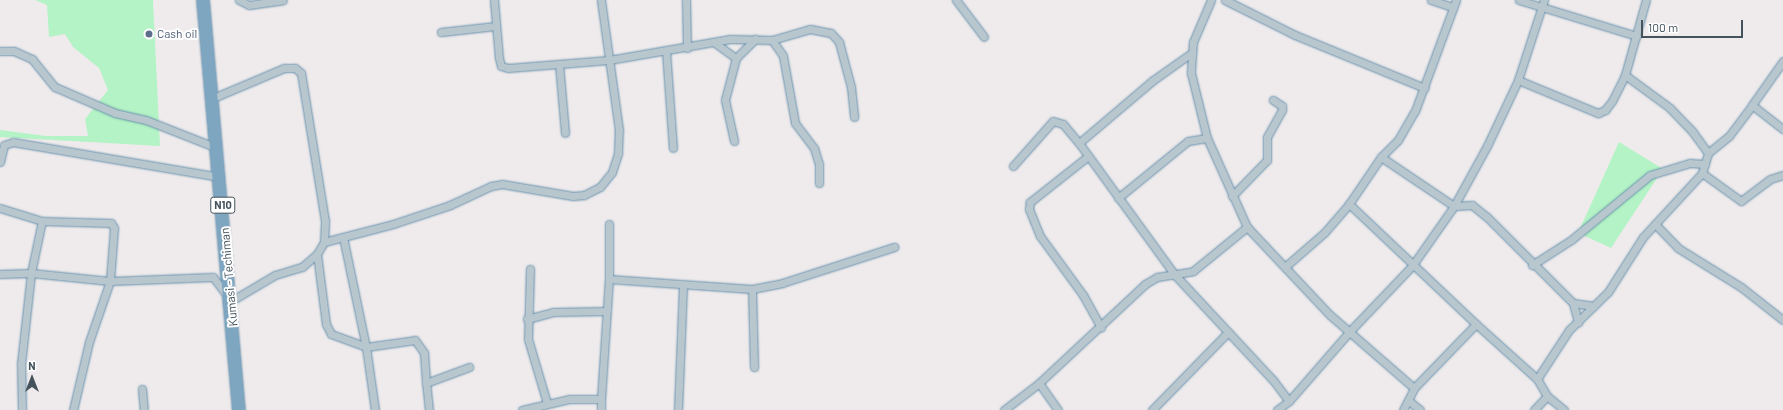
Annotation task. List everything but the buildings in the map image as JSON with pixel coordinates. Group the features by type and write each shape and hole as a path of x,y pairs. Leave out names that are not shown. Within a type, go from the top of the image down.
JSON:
{"highway":[{"name":"Kumasi - Techiman","path":"204,0 231,301 239,410"}],"street":[{"path":"239,0 248,5 283,0"},
{"path":"494,0 501,66 609,60 666,52 730,39 772,40 810,29 831,33 839,42 851,87 854,117"},
{"path":"324,242 450,205 491,186 502,184 573,196 584,195 600,187 612,172 618,153 619,130 601,0"},
{"path":"686,0 687,48"},
{"path":"956,0 984,36"},
{"path":"1212,0 1190,54 1191,73 1207,138 1232,196 1248,227 1350,331 1414,388"},
{"path":"1225,0 1295,35 1425,88"},
{"path":"1286,266 1324,233 1349,204 1381,157 1398,140 1425,88 1455,4 1431,0"},
{"path":"1519,0 1638,36"},
{"path":"1277,410 1289,402 1350,331 1412,266 1454,206 1487,146 1518,80 1544,0"},
{"path":"1518,80 1598,113 1605,110 1625,75 1638,36 1646,0"},
{"path":"441,32 496,26"},
{"path":"734,141 725,100 736,58 755,39"},
{"path":"772,40 783,56 795,122 814,148 819,164 819,183"},
{"path":"715,43 736,58"},
{"path":"0,51 14,51 32,58 55,87 115,112 146,120 217,148"},
{"path":"666,52 673,148"},
{"path":"1079,143 1152,81 1190,54"},
{"path":"1538,379 1552,353 1578,322 1608,292 1636,246 1702,173 1708,153 1729,136 1783,61"},
{"path":"558,64 565,133"},
{"path":"0,274 31,273 110,281 213,277 231,301 275,275 302,267 318,254 324,242 325,221 301,73 295,68 284,68 213,98"},
{"path":"1625,75 1670,108 1708,153"},
{"path":"1232,196 1267,160 1267,138 1282,110 1282,106 1273,100"},
{"path":"1752,105 1783,129"},
{"path":"1013,166 1053,121 1063,124 1079,143 1087,157 1175,275 1228,332 1289,402"},
{"path":"1118,198 1188,141 1207,138"},
{"path":"0,162 4,145 13,142 220,177"},
{"path":"1087,157 1030,202 1029,209 1040,236 1083,295 1100,327"},
{"path":"1381,157 1454,206 1472,205 1573,304 1578,322"},
{"path":"1532,265 1571,240 1650,175 1690,163 1705,164"},
{"path":"1702,173 1741,201 1770,179 1783,175"},
{"path":"1349,204 1412,266 1538,379 1547,396 1564,410"},
{"path":"0,208 42,221 110,223 114,228 110,281 89,342 73,410"},
{"path":"22,410 21,364 31,273 42,221"},
{"path":"601,410 609,279 609,224"},
{"path":"1655,224 1678,248 1741,287 1783,320"},
{"path":"1004,410 1039,383 1145,284 1158,277 1175,275 1193,270 1203,264 1248,227"},
{"path":"343,237 366,347 375,410"},
{"path":"609,279 752,289 782,283 894,247"},
{"path":"318,254 326,324 330,334 366,347 415,340 424,354 429,410"},
{"path":"530,269 527,319 528,339 548,403"},
{"path":"678,410 683,285"},
{"path":"752,289 754,367"},
{"path":"1573,304 1594,306"},
{"path":"527,319 553,312 606,311"},
{"path":"1403,410 1409,401 1414,388 1476,324"},
{"path":"1152,410 1228,332"},
{"path":"426,383 469,367"},
{"path":"1039,383 1058,410"},
{"path":"142,389 144,410"},
{"path":"1534,410 1547,396"},
{"path":"522,410 548,403 601,399"},
{"path":"1409,401 1420,410"}],"green space":[{"path":"35,0 153,0 160,146 0,137 0,130 46,136 88,136 85,119 108,90 99,68 73,47 65,34 49,37 47,5"},
{"path":"1619,142 1663,169 1611,248 1578,233"}],"place":[{"name":"Cash oil","path":"149,34"}]}
